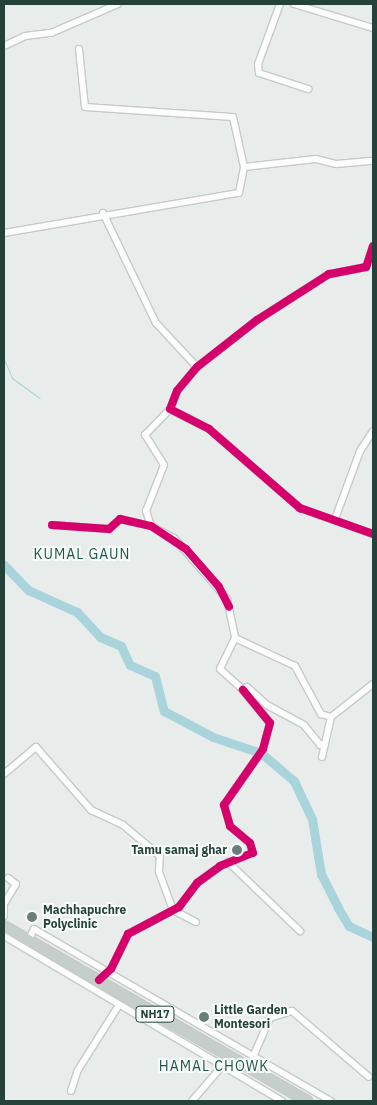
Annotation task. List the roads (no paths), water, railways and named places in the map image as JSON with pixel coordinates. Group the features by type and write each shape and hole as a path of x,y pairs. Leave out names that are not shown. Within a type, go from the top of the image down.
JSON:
{"highway":[{"name":"NH17","path":"4,926 229,1058 307,1101"}],"street":[{"path":"4,46 25,36 51,34 118,4"},
{"path":"280,4 258,64 260,73 308,89"},
{"path":"294,4 373,28"},
{"path":"4,233 103,213 239,193 244,167 232,117 85,107 79,49"},
{"path":"244,167 316,159 336,164 373,161"},
{"path":"103,213 156,324 197,367"},
{"path":"151,526 146,511 164,465 145,435 170,408 177,390 197,367 257,320 329,274 366,267 373,246"},
{"path":"170,408 209,429 281,496 300,508 373,534"},
{"path":"335,519 360,451 373,431"},
{"path":"52,525 109,529 120,519 151,526 186,549 219,586 227,599 236,638 220,669 243,690 270,723 263,749 257,760 224,805 230,826 250,843 253,853 228,862 197,883 173,910 128,934 108,972 98,980"},
{"path":"236,638 295,666 315,695 321,714 331,717"},
{"path":"322,757 331,717 373,684"},
{"path":"243,690 247,687 267,705 304,725 320,745 326,744"},
{"path":"4,774 36,747 91,810 123,825 160,856 159,872 173,910 196,922"},
{"path":"228,862 300,930"},
{"path":"4,916 4,904 16,884 8,878"},
{"path":"29,940 34,930 332,1101"},
{"path":"4,936 221,1067 282,1101"},
{"path":"71,1091 78,1070 119,1005"},
{"path":"253,1057 270,1018 292,1011 369,1077"},
{"path":"192,1101 229,1058"}],"waterway":[{"path":"4,359 12,378 40,398"},
{"path":"4,565 28,590 77,612 100,637 121,646 130,665 155,676 164,711 213,737 261,753 294,781 312,819 321,874 338,908 349,926 373,937"}],"place":[{"name":"Tamu samaj ghar","path":"237,850"},
{"name":"Machhapuchre Polyclinic","path":"32,917"},
{"name":"Little Garden Montesori","path":"204,1017"}],"district":[{"name":"KUMAL GAUN","path":"82,554"},
{"name":"HAMAL CHOWK","path":"214,1066"}]}
